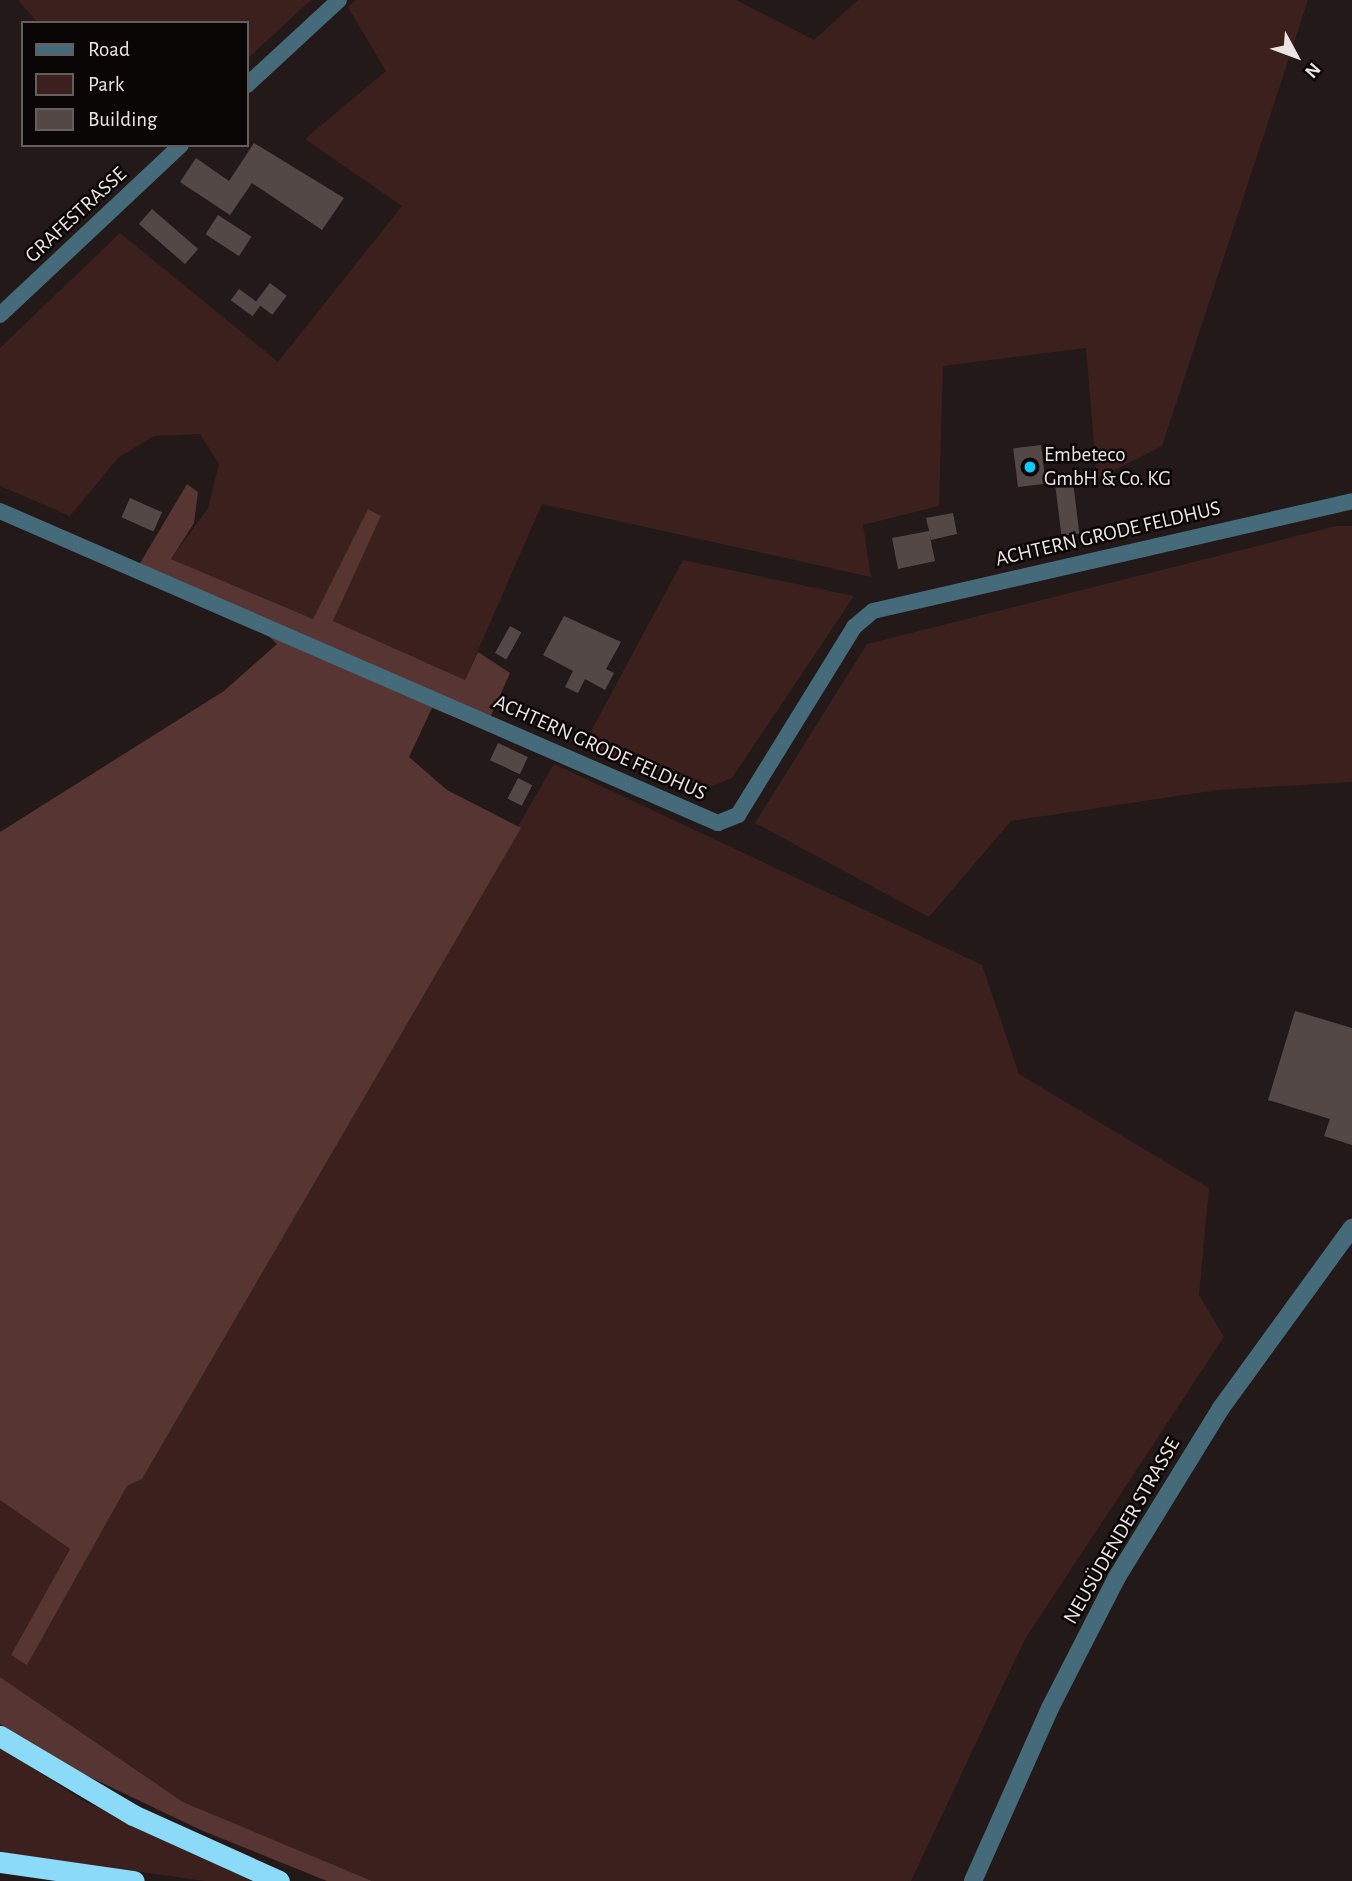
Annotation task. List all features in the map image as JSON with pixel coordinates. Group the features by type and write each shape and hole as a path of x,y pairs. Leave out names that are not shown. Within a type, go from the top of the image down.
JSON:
{"highway":[{"path":"0,1736 132,1815 279,1881"},
{"path":"0,1862 134,1881"}],"street":[{"path":"248,84 339,0"},
{"name":"GRAFESTRASSE","path":"0,315 179,147"},
{"name":"ACHTERN GRODE FELDHUS","path":"0,511 718,823 737,815 854,627 873,611 1352,501"},
{"name":"NEUSÜDENDER STRASSE","path":"973,1881 1050,1708 1117,1577 1222,1408 1352,1228"}],"green space":[{"path":"18,0 311,0 248,58 248,21 36,21"},
{"path":"356,0 736,0 814,40 858,0 1308,0 1162,446 1097,479 1086,348 943,366 939,506 863,525 871,577 542,504 465,680 333,621 381,516 369,509 313,619 171,559 208,508 219,464 200,434 154,436 119,457 70,516 0,486 0,348 120,233 278,362 402,206 305,139 386,71 348,7"},
{"path":"1337,526 1352,526 1352,782 1217,790 1011,821 929,917 755,823 867,644"},
{"path":"683,560 854,596 732,778 708,788 583,746"},
{"path":"554,764 982,965 1019,1074 1209,1188 1199,1295 1224,1337 1025,1639 911,1881 372,1881 183,1802 0,1677 0,1500 70,1549 11,1655 127,1486 142,1479"},
{"path":"0,1747 82,1800 254,1881 205,1881 0,1852"}],"shaded area":[{"path":"187,484 198,492 194,523 171,559 313,619 368,509 381,516 333,621 465,680 478,652 510,673 485,729 432,708 409,757 447,790 521,828 142,1479 127,1486 27,1665 11,1655 70,1549 0,1500 0,832 224,691 277,644 252,620 136,570"},
{"path":"0,1677 183,1802 372,1881 327,1881 203,1831 52,1759 0,1724"}],"building":[{"path":"254,143 344,198 322,230 252,183 230,215 180,182 196,158 229,181"},
{"path":"152,209 198,249 185,264 139,224"},
{"path":"218,215 252,237 239,256 205,234"},
{"path":"270,283 287,296 272,315 256,302"},
{"path":"239,289 261,305 253,316 231,300"},
{"name":"Embeteco GmbH & Co. KG","path":"1041,445 1046,484 1018,487 1013,448"},
{"path":"1073,482 1079,534 1061,536 1055,484"},
{"path":"130,498 162,512 153,531 121,517"},
{"path":"953,513 957,534 931,540 929,532 935,561 898,569 892,538 929,531 926,518"},
{"path":"564,616 621,642 606,669 614,673 605,690 585,679 578,693 565,687 573,671 543,655"},
{"path":"510,626 521,632 506,659 495,653"},
{"path":"498,743 528,757 520,774 490,760"},
{"path":"518,778 532,785 522,806 508,798"},
{"path":"1295,1011 1352,1028 1352,1145 1324,1136 1330,1119 1268,1100"}],"place":[{"name":"Embeteco GmbH & Co. KG","path":"1030,467"}]}
